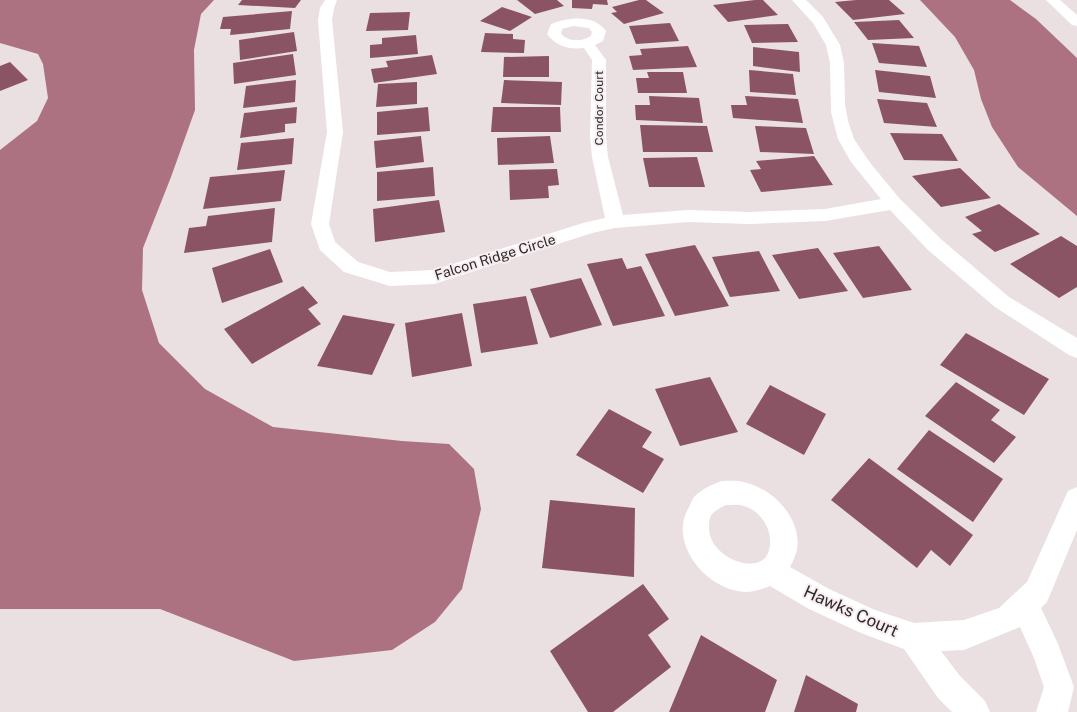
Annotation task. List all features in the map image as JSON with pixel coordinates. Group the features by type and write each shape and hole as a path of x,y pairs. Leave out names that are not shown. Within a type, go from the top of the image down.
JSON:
{"street":[{"name":"Falcon Ridge Circle","path":"331,0 327,8 325,20 335,132 320,224 327,245 351,267 390,279 434,277 590,227 615,222 688,216 749,218 825,215 894,203"},
{"path":"798,0 817,18 831,40 837,61 836,98 842,130 859,161 894,203 935,245 1002,302 1077,349"},
{"path":"1052,0 1077,22"},
{"name":"Condor Court","path":"587,44 599,60 598,137 600,157 615,222"},
{"name":"Hawks Court","path":"770,571 819,599 871,623 914,638 964,635 1008,619 1037,592 1077,499"},
{"path":"1024,604 1048,654 1059,687 1052,712"},
{"path":"914,638 949,687 974,712"}],"shaded area":[{"path":"0,0 214,0 201,14 194,50 195,110 143,248 142,290 159,343 205,389 273,427 402,441 449,444 474,469 481,509 462,589 435,622 392,650 294,661 160,609 0,609 0,150 37,121 48,98 43,64 38,54 0,43"},
{"path":"920,0 1010,0 1036,19 1077,58 1077,216 1018,167 992,127 981,99 974,70 955,37"}],"building":[{"path":"242,0 301,0 295,8 238,5"},
{"path":"517,0 557,0 564,6 535,14"},
{"path":"572,0 607,0 608,5 593,4 592,9 572,8"},
{"path":"639,0 646,0 664,13 624,24 611,13 617,12 612,7"},
{"path":"763,0 778,15 728,22 713,5"},
{"path":"856,0 889,0 905,14 853,20 835,2"},
{"path":"502,7 532,17 510,31 480,21"},
{"path":"292,11 290,29 230,35 231,29 220,29 223,17"},
{"path":"410,12 408,30 366,31 370,13"},
{"path":"899,20 914,38 868,40 854,22"},
{"path":"670,23 679,41 636,44 629,26"},
{"path":"788,24 798,42 752,43 744,25"},
{"path":"294,32 297,51 240,60 239,40"},
{"path":"485,33 513,34 513,39 525,40 524,53 481,52"},
{"path":"416,35 418,54 370,58 370,45 382,44 382,38"},
{"path":"872,43 919,46 927,67 879,63"},
{"path":"688,46 697,67 633,70 629,56 642,55 640,49"},
{"path":"753,47 799,52 800,72 753,66"},
{"path":"293,54 296,75 234,84 233,63"},
{"path":"432,55 437,74 374,83 371,69 388,67 386,61"},
{"path":"549,56 549,77 503,77 504,57"},
{"path":"10,62 28,80 0,91 0,66"},
{"path":"749,70 793,74 796,95 750,92"},
{"path":"875,70 930,76 936,98 879,92"},
{"path":"647,72 683,72 687,93 638,93 636,78 649,78"},
{"path":"296,80 295,102 243,108 246,86"},
{"path":"504,80 562,82 561,105 501,103"},
{"path":"417,82 417,104 376,107 378,84"},
{"path":"649,96 699,98 703,123 636,120 635,105 650,105"},
{"path":"745,96 798,99 803,123 733,118 731,105 747,105"},
{"path":"877,99 927,103 937,127 884,123"},
{"path":"297,107 296,123 285,124 285,132 240,138 244,113"},
{"path":"428,107 430,131 377,135 377,112"},
{"path":"493,107 560,107 561,132 491,132"},
{"path":"640,125 707,126 713,152 643,152"},
{"path":"755,126 806,128 814,154 760,152"},
{"path":"890,133 942,134 958,161 904,160"},
{"path":"421,136 424,162 376,168 374,141"},
{"path":"550,136 554,163 498,165 497,138"},
{"path":"294,138 292,164 237,170 241,143"},
{"path":"814,156 833,185 761,192 750,170 761,169 756,161"},
{"path":"697,157 705,187 649,187 643,158"},
{"path":"433,167 435,196 377,201 377,172"},
{"path":"960,168 991,198 941,207 912,176"},
{"path":"557,169 559,185 548,186 549,198 510,200 509,170"},
{"path":"285,170 281,201 203,209 210,177"},
{"path":"439,200 445,232 375,242 373,209"},
{"path":"999,204 1040,234 995,252 972,234 982,231 965,217"},
{"path":"275,208 272,242 184,253 189,228 206,226 208,216"},
{"path":"1061,236 1077,246 1077,287 1059,298 1010,264"},
{"path":"695,245 729,306 675,316 645,254"},
{"path":"879,246 912,290 863,298 833,253"},
{"path":"818,248 848,291 799,299 772,255"},
{"path":"270,249 283,282 222,303 212,268"},
{"path":"759,251 780,291 730,297 712,257"},
{"path":"622,258 627,269 641,266 665,316 613,326 587,264"},
{"path":"581,278 602,325 550,338 530,289"},
{"path":"303,286 318,303 308,309 321,324 252,364 224,329"},
{"path":"526,296 538,344 481,353 473,304"},
{"path":"462,313 472,366 412,377 405,323"},
{"path":"343,315 395,324 372,375 317,366"},
{"path":"966,333 1049,379 1024,415 940,365"},
{"path":"710,377 738,432 680,446 655,389"},
{"path":"956,382 1000,410 991,420 1016,437 994,463 925,416"},
{"path":"770,385 826,414 804,455 746,424"},
{"path":"609,409 652,432 642,447 664,459 643,493 576,455"},
{"path":"929,430 1003,479 973,522 897,469"},
{"path":"869,458 973,535 950,566 931,550 917,568 831,500"},
{"path":"550,500 635,508 634,577 542,568"},
{"path":"643,584 669,619 648,635 671,667 613,712 588,712 550,651"},
{"path":"701,635 777,680 765,712 669,712"},
{"path":"806,675 858,704 856,712 794,712"}]}
